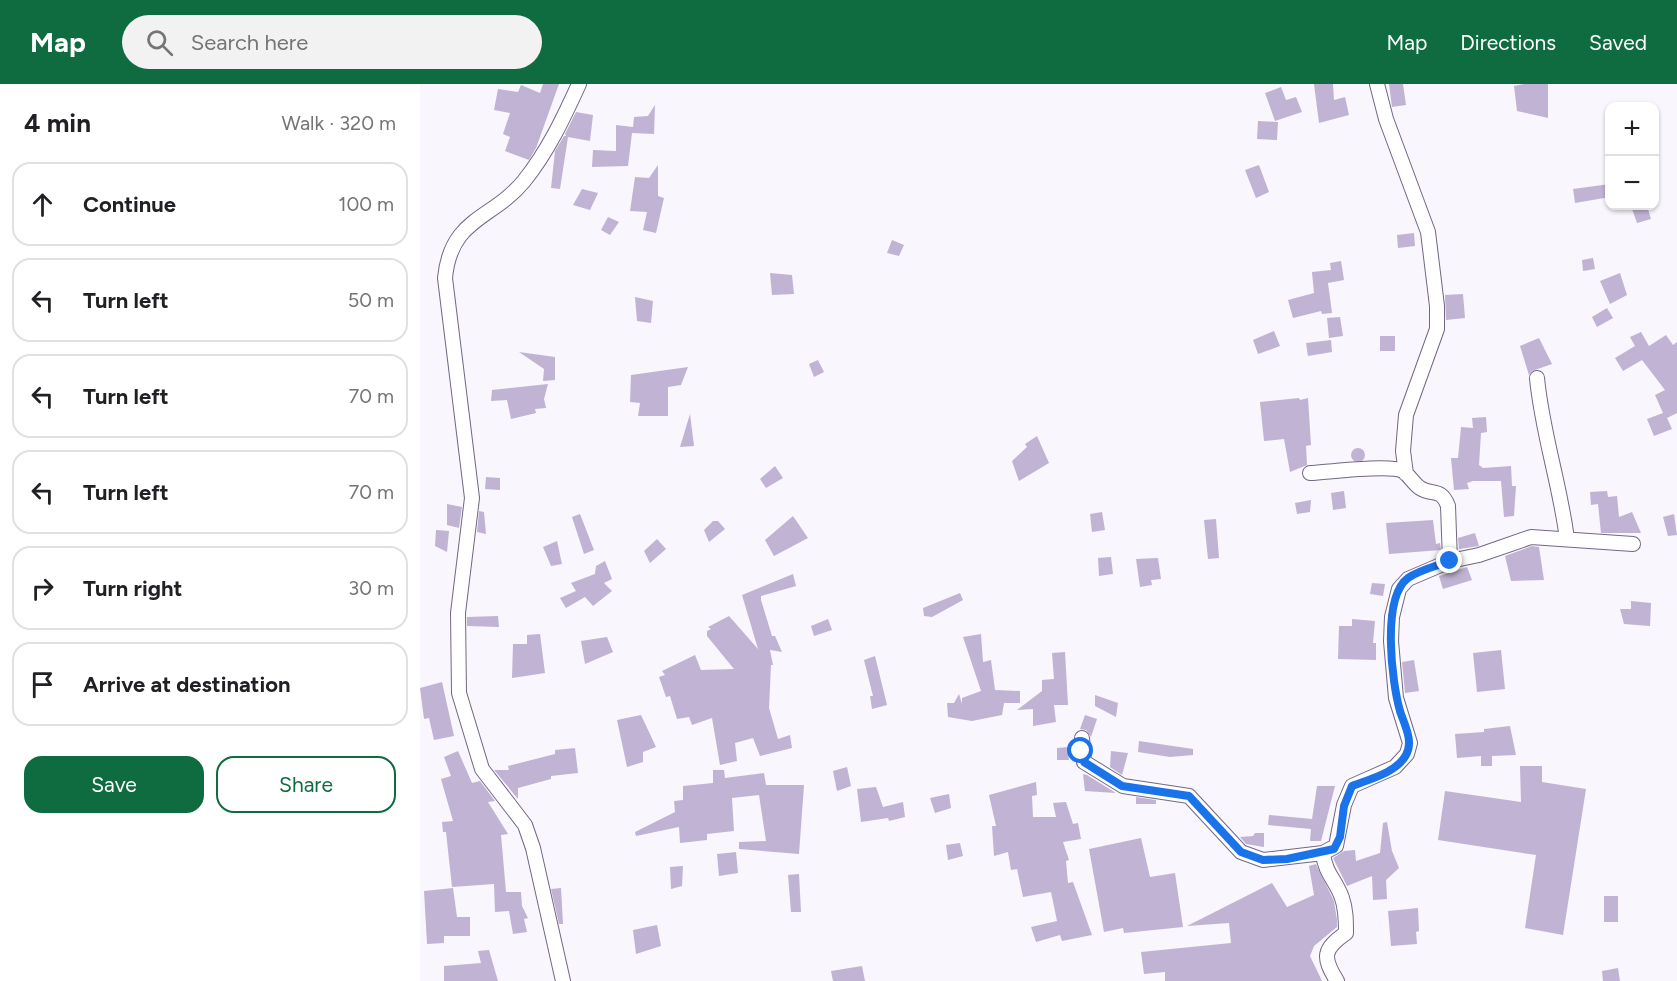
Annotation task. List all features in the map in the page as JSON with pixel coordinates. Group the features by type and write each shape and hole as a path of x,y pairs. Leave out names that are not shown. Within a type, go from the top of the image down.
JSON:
{"street":[{"path":"563,981 533,848 525,825 482,769 459,693 458,613 472,498 445,278 447,256 458,237 522,183 550,146 579,84"},
{"path":"1377,84 1389,129 1428,232 1437,306 1435,336 1406,415 1403,451 1406,474"},
{"path":"1537,378 1540,412 1555,467 1567,539"},
{"path":"1310,473 1387,468 1402,470 1421,489 1435,491 1445,499 1450,561"},
{"path":"1082,738 1081,751 1084,762 1093,769 1122,786 1189,796 1241,852 1263,860 1323,853 1336,846 1344,806 1352,786 1395,768 1407,754 1410,742 1396,698 1391,641 1392,617 1399,589 1408,579 1450,561 1479,555 1530,537 1633,544"},
{"path":"1323,853 1326,870 1342,896 1346,919 1346,933 1331,943 1328,950 1327,965 1337,981"}],"building":[{"path":"543,84 559,84 536,148 529,160 505,151 510,137 503,134 510,113 494,110 498,89 518,92 521,85 540,93"},
{"path":"1314,84 1333,84 1334,100 1345,97 1349,115 1319,123"},
{"path":"1389,84 1403,84 1406,105 1392,107"},
{"path":"1548,84 1548,118 1517,111 1514,86"},
{"path":"1281,87 1286,100 1296,97 1302,112 1275,121 1265,93"},
{"path":"655,105 654,134 632,133 628,166 592,167 593,150 616,151 616,125 633,127 634,117 648,116"},
{"path":"576,112 593,115 590,141 568,137 560,189 551,188 555,151 566,136"},
{"path":"1258,121 1278,122 1277,140 1257,139"},
{"path":"658,165 658,196 664,198 656,233 643,230 647,212 630,211 635,177 649,178"},
{"path":"1259,165 1269,192 1256,198 1245,170"},
{"path":"1605,185 1605,198 1575,203 1573,189"},
{"path":"582,189 598,193 590,210 573,205"},
{"path":"1632,210 1648,210 1651,219 1637,223"},
{"path":"608,217 619,222 610,235 601,230"},
{"path":"1414,233 1415,246 1398,248 1397,235"},
{"path":"892,240 904,245 899,256 887,253"},
{"path":"1593,258 1595,269 1583,271 1582,260"},
{"path":"1341,261 1344,280 1328,283 1332,313 1322,314 1321,311 1293,318 1288,300 1314,293 1312,272 1331,270 1330,263"},
{"path":"770,273 792,275 794,294 772,295"},
{"path":"1620,273 1627,295 1610,304 1600,281"},
{"path":"1463,294 1465,318 1446,320 1445,295"},
{"path":"635,297 653,301 651,323 637,321"},
{"path":"1607,308 1613,318 1597,327 1592,317"},
{"path":"1340,317 1343,336 1329,338 1327,318"},
{"path":"1274,331 1280,346 1258,354 1253,340"},
{"path":"1641,332 1649,346 1666,335 1673,345 1677,342 1677,413 1667,418 1672,429 1654,436 1647,419 1663,413 1655,395 1665,390 1642,360 1623,371 1615,358 1635,346 1630,337"},
{"path":"1380,336 1395,336 1395,351 1380,351"},
{"path":"1539,338 1552,364 1532,371 1529,375 1520,346"},
{"path":"1331,340 1332,352 1308,356 1306,343"},
{"path":"519,352 555,357 555,380 543,381 544,369"},
{"path":"818,360 824,372 814,377 809,364"},
{"path":"688,367 681,385 668,387 668,416 638,416 640,403 630,402 631,375"},
{"path":"548,384 544,399 546,408 535,409 536,413 511,419 507,400 491,401 492,390"},
{"path":"1299,398 1300,400 1308,398 1311,445 1306,446 1307,465 1290,472 1284,439 1264,441 1260,402"},
{"path":"690,414 694,446 680,447"},
{"path":"1486,417 1487,432 1481,433 1479,465 1483,468 1511,466 1512,486 1516,486 1514,516 1504,517 1501,481 1473,481 1467,483 1469,489 1454,490 1451,458 1458,458 1461,427 1473,428 1472,418"},
{"path":"1037,436 1049,463 1019,481 1012,461 1027,447 1025,444"},
{"path":"1358,448 1363,450 1365,455 1363,460 1358,462 1353,460 1351,455 1353,450"},
{"path":"775,466 783,478 766,488 760,479"},
{"path":"486,477 500,478 500,490 485,489"},
{"path":"1344,491 1346,508 1333,510 1331,493"},
{"path":"1607,491 1608,497 1617,496 1619,517 1632,512 1641,533 1601,533 1598,504 1591,505 1590,492"},
{"path":"1311,500 1310,512 1297,514 1295,503"},
{"path":"447,504 462,507 459,528 447,525"},
{"path":"479,511 484,512 486,534 477,532"},
{"path":"1102,512 1105,530 1092,532 1090,514"},
{"path":"580,514 594,550 584,554 572,517"},
{"path":"1674,514 1677,535 1668,536 1663,517"},
{"path":"793,516 808,538 774,556 765,540"},
{"path":"1216,519 1219,558 1208,559 1204,520"},
{"path":"1433,520 1436,544 1440,543 1441,550 1389,554 1386,523"},
{"path":"713,521 718,521 725,529 709,542 704,530"},
{"path":"436,530 449,531 447,552 435,546"},
{"path":"1475,533 1479,546 1459,549 1458,538"},
{"path":"657,539 666,549 650,563 644,551"},
{"path":"557,541 562,564 551,566 543,547"},
{"path":"1532,546 1539,547 1544,580 1511,581 1505,556"},
{"path":"1111,557 1113,574 1099,576 1098,558"},
{"path":"1158,558 1161,579 1151,580 1152,585 1140,587 1136,559"},
{"path":"605,561 612,579 604,583 612,591 593,606 585,597 566,608 560,598 576,591 571,583 595,574 596,566"},
{"path":"1467,567 1472,580 1443,589 1439,576"},
{"path":"793,574 796,586 761,596 772,636 775,636 782,652 770,650 773,665 771,665 769,708 778,739 790,735 792,748 760,756 753,738 735,743 737,761 720,765 712,718 692,725 689,717 677,719 670,696 666,697 659,677 665,675 662,671 695,655 701,670 734,669 707,636 707,631 711,629 708,627 729,616 758,649 742,595"},
{"path":"1372,583 1385,584 1383,596 1370,594"},
{"path":"960,593 963,600 932,617 924,616 923,608"},
{"path":"1631,601 1651,603 1650,626 1624,624 1620,609 1631,609"},
{"path":"498,616 499,627 467,626 467,617"},
{"path":"828,619 832,630 814,636 811,626"},
{"path":"1352,619 1375,621 1373,643 1376,643 1376,660 1338,659 1339,626 1352,626"},
{"path":"540,634 545,673 512,678 513,644 527,644 527,635"},
{"path":"981,634 983,662 991,660 995,690 1020,691 1020,703 1004,703 1002,715 972,721 948,717 947,703 954,703 959,694 962,704 962,698 981,691 963,637"},
{"path":"607,637 613,652 585,664 581,641"},
{"path":"1501,650 1505,689 1477,692 1473,653"},
{"path":"1065,652 1068,705 1054,705 1056,722 1033,726 1033,709 1017,710 1042,691 1042,680 1054,679 1052,653"},
{"path":"875,656 887,705 872,709 870,696 873,696 864,660"},
{"path":"1414,660 1419,691 1405,693 1402,662"},
{"path":"442,682 454,736 434,740 429,718 424,719 420,688"},
{"path":"1095,695 1118,703 1116,717 1095,706"},
{"path":"641,715 656,747 643,752 643,762 627,767 617,720"},
{"path":"1085,715 1097,719 1091,737 1086,730 1080,729"},
{"path":"1510,726 1516,755 1492,756 1492,766 1481,766 1481,756 1457,758 1455,734 1484,732 1484,729"},
{"path":"1139,741 1193,749 1193,755 1170,757 1138,752"},
{"path":"1068,747 1069,760 1057,760 1057,748"},
{"path":"575,748 578,773 551,776 551,779 518,788 518,799 494,770 509,770 508,766 555,754 555,750"},
{"path":"458,751 472,783 480,781 495,801 488,802 508,834 501,835 506,892 521,892 522,906 528,918 524,919 527,932 513,934 509,911 495,912 494,884 452,887 446,832 443,832 442,822 453,821 441,779 451,776 444,757"},
{"path":"1111,751 1128,753 1122,775 1110,767"},
{"path":"1520,766 1542,766 1542,782 1586,789 1563,935 1525,928 1536,855 1438,840 1445,791 1521,802"},
{"path":"847,767 851,786 837,791 833,771"},
{"path":"713,770 724,770 725,778 764,773 766,785 804,785 799,854 739,849 739,842 766,841 759,795 732,798 734,831 707,834 707,840 680,843 679,827 636,836 635,832 675,812 674,801 683,800 683,786 713,783"},
{"path":"1083,774 1087,775 1116,793 1085,791"},
{"path":"1036,782 1037,795 1032,796 1033,817 1056,817 1053,803 1066,802 1073,824 1078,823 1081,839 1063,842 1069,860 1066,861 1068,883 1073,882 1092,935 1062,941 1060,935 1036,942 1031,927 1057,921 1051,892 1023,897 1017,869 1011,870 1008,852 994,856 992,826 996,826 989,795"},
{"path":"1317,786 1335,786 1321,841 1310,841 1311,829 1268,825 1269,815 1312,819"},
{"path":"876,787 883,807 903,802 905,817 889,821 888,818 861,822 857,789"},
{"path":"949,794 951,808 935,813 930,798"},
{"path":"1136,797 1156,800 1156,804 1136,804"},
{"path":"1387,822 1392,851 1399,868 1386,880 1387,899 1373,900 1372,876 1347,886 1333,858 1344,851 1355,850 1356,861 1380,853 1383,823"},
{"path":"1255,833 1264,833 1264,847 1246,844 1240,837 1253,836"},
{"path":"1141,838 1150,877 1175,873 1183,927 1124,933 1123,928 1104,932 1089,849"},
{"path":"960,843 963,856 948,860 946,845"},
{"path":"736,852 738,873 719,876 717,854"},
{"path":"1316,864 1334,901 1337,920 1337,927 1314,946 1310,956 1322,981 1165,981 1165,972 1144,974 1141,952 1231,943 1229,923 1187,926 1272,883 1287,907 1314,895 1309,866"},
{"path":"683,866 682,886 671,889 670,867"},
{"path":"799,874 801,912 791,912 788,875"},
{"path":"453,888 457,917 470,917 470,936 444,936 444,943 427,944 424,891"},
{"path":"561,888 563,924 559,924 551,889"},
{"path":"1604,896 1618,896 1618,922 1604,922"},
{"path":"1418,908 1417,944 1391,946 1388,911"},
{"path":"657,925 661,946 636,954 633,930"},
{"path":"489,950 498,981 444,981 444,966 481,963 478,951"},
{"path":"862,966 865,981 833,981 831,971"},
{"path":"1618,968 1620,981 1603,981 1602,971"}],"route":[{"path":"1081,751 1084,762 1122,786 1189,796 1218,824 1241,852 1263,860 1287,859 1334,849 1340,837 1344,806 1352,786 1395,768 1407,754 1410,742 1396,698 1391,641 1392,617 1399,589 1408,579 1450,561"}]}
